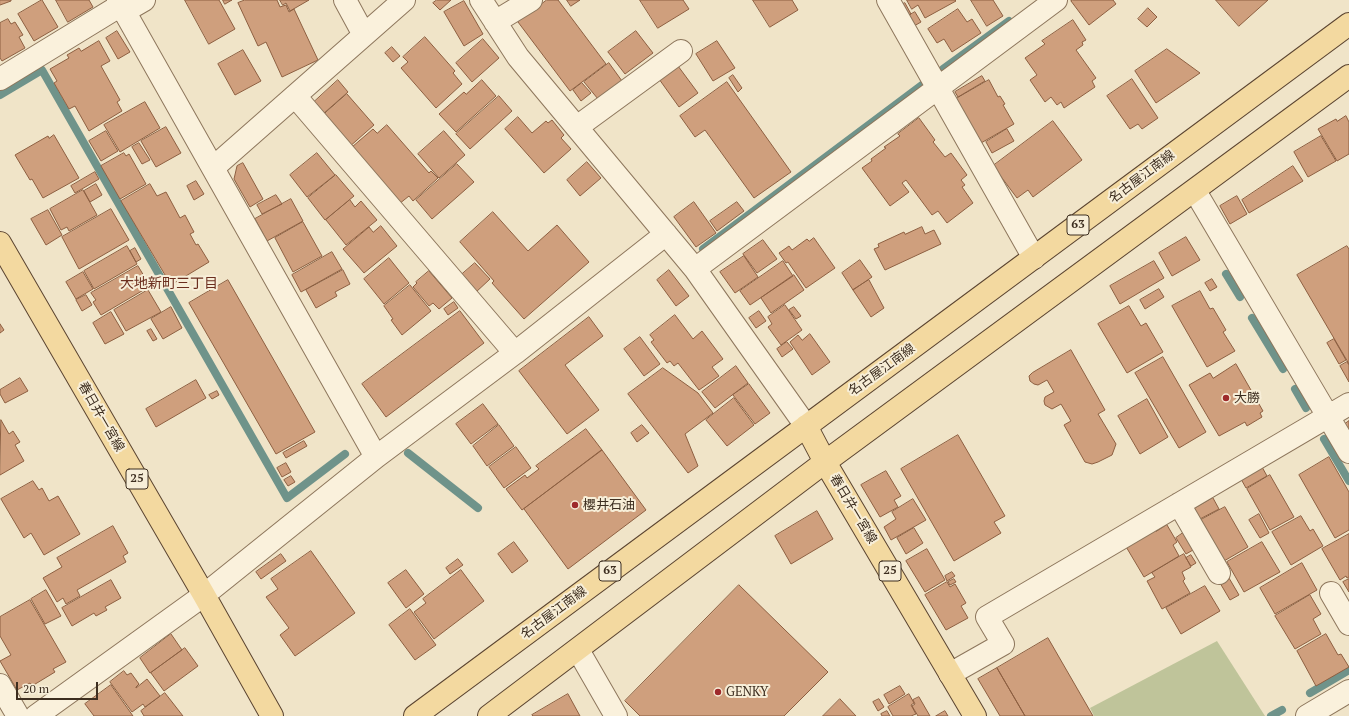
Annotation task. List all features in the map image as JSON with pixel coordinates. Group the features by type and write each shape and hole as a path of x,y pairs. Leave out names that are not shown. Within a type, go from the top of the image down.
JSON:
{"main road":[{"name":"名古屋江南線","path":"415,716 1349,24"},
{"path":"489,716 826,462 1349,76"},
{"name":"春日井一宮線","path":"0,243 204,595 272,716"},
{"name":"春日井一宮線","path":"806,426 975,716"}],"street":[{"path":"0,79 121,5 144,0"},
{"path":"345,0 364,35"},
{"path":"213,168 404,0"},
{"path":"481,0 518,57 695,269 806,426"},
{"path":"495,22 532,0"},
{"path":"888,0 1034,258"},
{"path":"695,269 1056,0"},
{"path":"121,5 376,457"},
{"path":"576,127 681,51"},
{"path":"295,96 515,353"},
{"path":"1195,191 1349,452"},
{"path":"36,716 204,595 376,457 515,353 666,234"},
{"path":"950,674 1003,644 987,617 1349,404"},
{"path":"1179,504 1219,573"},
{"path":"1331,593 1349,624"},
{"path":"578,650 616,716"},
{"path":"0,685 18,716"},
{"path":"1307,716 1349,691"}],"green space":[{"path":"1217,641 1265,716 1094,716 1090,708"}],"building":[{"path":"0,0 11,0 11,1 0,5"},
{"path":"42,0 58,27 34,41 18,14"},
{"path":"56,0 89,0 93,7 68,22"},
{"path":"185,0 219,0 235,29 209,44"},
{"path":"223,0 232,0 225,4"},
{"path":"245,0 277,0 280,7 286,5 289,12 294,9 318,60 282,77 266,42 258,46 238,3"},
{"path":"280,0 309,0 290,11 286,3 283,5"},
{"path":"437,0 451,0 440,10 433,3"},
{"path":"547,0 558,0 606,64 570,91 518,22"},
{"path":"567,0 580,0 571,6"},
{"path":"640,0 683,0 689,9 658,28"},
{"path":"753,0 792,0 798,10 770,27"},
{"path":"907,0 956,1 925,18 918,5 912,9"},
{"path":"971,0 993,0 1003,16 987,26"},
{"path":"1113,0 1116,4 1089,25 1071,1"},
{"path":"1216,0 1268,0 1239,26"},
{"path":"464,1 483,34 464,46 444,12"},
{"path":"905,3 911,14 908,16 901,5"},
{"path":"1148,8 1157,17 1147,27 1138,19"},
{"path":"958,9 967,22 972,19 981,33 952,52 944,39 937,43 928,29"},
{"path":"915,12 921,22 914,26 908,16"},
{"path":"8,19 11,24 15,22 23,35 19,37 25,48 2,61 0,58 0,23"},
{"path":"1073,20 1086,40 1082,42 1083,45 1076,50 1096,78 1092,81 1095,87 1064,108 1061,102 1057,105 1051,97 1045,102 1030,80 1037,75 1025,58 1045,44 1042,41"},
{"path":"117,31 130,52 118,59 106,38"},
{"path":"636,31 653,53 625,74 608,52"},
{"path":"425,37 455,71 453,73 462,84 436,108 401,68 408,62 403,57"},
{"path":"483,39 499,58 472,82 456,63"},
{"path":"99,41 110,61 101,66 120,100 117,102 122,111 89,131 75,106 69,109 54,83 57,81 50,69 69,58 67,55 79,48 81,51"},
{"path":"717,41 735,68 713,81 696,54"},
{"path":"392,47 400,56 393,62 385,53"},
{"path":"1167,49 1200,73 1156,103 1135,71"},
{"path":"243,50 261,81 235,95 218,64"},
{"path":"609,63 622,81 598,99 584,82"},
{"path":"678,66 698,93 679,107 659,79"},
{"path":"733,75 742,88 738,92 729,78"},
{"path":"982,76 985,81 958,97 955,92"},
{"path":"1132,79 1158,118 1142,129 1138,124 1130,129 1107,96"},
{"path":"338,80 348,92 323,114 313,103"},
{"path":"482,80 496,96 456,132 439,114 464,92 466,94"},
{"path":"989,80 998,97 1000,96 1005,104 1003,105 1014,124 981,143 956,99"},
{"path":"727,82 791,172 754,198 705,130 695,137 680,116"},
{"path":"582,83 591,93 581,101 573,90"},
{"path":"347,94 374,125 348,148 321,117"},
{"path":"499,96 512,111 470,149 456,134"},
{"path":"145,102 160,128 120,152 104,125"},
{"path":"1346,116 1349,122 1349,154 1337,161 1318,129 1336,119 1337,121"},
{"path":"518,117 532,133 546,121 548,123 552,120 564,135 561,138 571,149 544,173 505,129"},
{"path":"919,118 935,140 933,142 945,157 951,153 967,175 961,180 965,185 962,187 973,203 947,223 938,211 932,215 906,180 902,183 909,192 890,206 862,168 886,148 884,147 900,136 898,134"},
{"path":"1053,121 1082,160 1033,197 1028,190 1017,198 993,166"},
{"path":"387,125 429,173 431,171 438,178 413,201 409,196 399,204 352,147 373,129 377,133"},
{"path":"166,127 181,153 156,167 141,141"},
{"path":"1007,129 1014,141 992,153 986,142"},
{"path":"106,131 118,151 101,161 89,141"},
{"path":"444,131 465,155 439,178 418,154"},
{"path":"54,135 79,178 43,198 15,155 48,136 49,138"},
{"path":"1321,136 1336,161 1308,177 1294,152"},
{"path":"139,143 150,160 142,164 132,147"},
{"path":"124,153 126,156 129,154 146,184 120,199 101,166"},
{"path":"317,153 335,175 307,197 290,175"},
{"path":"587,162 601,178 580,196 567,180"},
{"path":"243,163 263,199 250,207 234,179 237,166"},
{"path":"457,164 474,182 432,219 416,200"},
{"path":"1293,166 1303,181 1249,213 1242,200"},
{"path":"95,172 99,179 75,193 71,186"},
{"path":"336,175 354,196 325,220 308,198"},
{"path":"196,181 204,194 194,200 187,186"},
{"path":"96,184 102,195 90,202 84,191"},
{"path":"150,184 157,196 166,192 180,218 185,215 194,232 190,234 196,245 198,244 209,262 171,285 121,201"},
{"path":"83,190 97,215 69,231 67,227 61,230 50,209"},
{"path":"276,195 282,204 262,214 257,205"},
{"path":"1237,196 1247,214 1230,224 1220,206"},
{"path":"291,199 303,221 267,241 255,219"},
{"path":"350,200 355,207 361,201 377,220 346,245 326,220"},
{"path":"694,202 716,233 696,247 674,217"},
{"path":"737,202 744,211 717,231 710,221"},
{"path":"111,209 129,240 79,269 62,237"},
{"path":"48,210 62,235 46,245 31,219"},
{"path":"493,212 528,251 557,225 589,262 524,319 492,283 494,281 460,242"},
{"path":"303,222 322,256 293,272 275,238"},
{"path":"381,226 397,246 364,273 343,249 369,227 373,232"},
{"path":"922,227 925,234 934,230 941,244 885,270 874,249 879,247 878,244 904,232 905,234"},
{"path":"1186,237 1200,260 1172,276 1159,253"},
{"path":"814,238 835,268 806,288 788,262 786,263 779,253 789,246 792,250 807,239 809,241"},
{"path":"763,240 777,259 757,273 743,254"},
{"path":"127,246 137,264 94,289 84,271"},
{"path":"1347,246 1349,249 1349,364 1297,275"},
{"path":"135,248 141,259 136,262 130,251"},
{"path":"332,252 342,269 301,292 292,275"},
{"path":"744,256 758,277 735,293 720,272"},
{"path":"389,258 409,283 384,304 364,279"},
{"path":"860,260 872,277 853,290 842,273"},
{"path":"783,261 793,276 750,305 740,291"},
{"path":"1154,261 1164,278 1120,304 1110,286"},
{"path":"475,263 490,279 475,293 460,276"},
{"path":"138,266 144,276 141,278 147,288 101,315 93,302 96,300 91,293"},
{"path":"343,270 350,284 335,292 337,296 316,308 306,290"},
{"path":"669,270 689,296 676,306 657,280"},
{"path":"429,271 452,298 439,309 433,303 429,306 413,287 417,283 416,282"},
{"path":"83,272 93,289 76,299 66,282"},
{"path":"794,275 804,290 771,313 761,298"},
{"path":"1212,279 1217,287 1210,291 1205,283"},
{"path":"228,280 315,432 276,454 189,303"},
{"path":"869,280 884,308 871,317 853,290"},
{"path":"410,285 431,311 402,335 391,320 393,319 384,306"},
{"path":"1159,289 1164,297 1145,309 1140,300"},
{"path":"148,290 161,312 126,331 114,310"},
{"path":"1200,291 1210,309 1213,308 1226,330 1223,332 1235,351 1207,367 1172,306"},
{"path":"86,295 92,305 82,311 76,300"},
{"path":"454,302 458,308 448,315 444,309"},
{"path":"785,305 802,330 781,345 768,327 772,324 768,317"},
{"path":"1129,306 1141,326 1146,323 1163,352 1127,373 1098,324"},
{"path":"171,307 182,328 163,339 151,319"},
{"path":"794,307 801,316 796,319 789,310"},
{"path":"460,311 484,343 386,417 362,384"},
{"path":"759,311 766,321 756,328 749,318"},
{"path":"111,312 124,334 105,344 93,323"},
{"path":"675,315 693,339 702,331 723,359 712,367 719,376 699,390 678,363 674,366 670,361 667,363 651,342 654,340 650,335"},
{"path":"589,317 603,336 565,365 599,410 567,434 519,371"},
{"path":"0,324 4,330 0,333"},
{"path":"151,329 157,339 153,341 147,331"},
{"path":"810,334 830,362 812,375 790,342 798,335 802,340"},
{"path":"640,337 660,364 644,376 624,349"},
{"path":"1334,339 1346,360 1339,364 1327,343"},
{"path":"787,342 793,349 782,357 777,349"},
{"path":"1071,350 1105,410 1098,414 1116,444 1112,455 1092,464 1085,462 1064,425 1071,421 1061,404 1052,409 1045,405 1045,397 1054,392 1047,380 1038,385 1030,381 1029,376"},
{"path":"1163,357 1206,432 1179,448 1135,373"},
{"path":"1347,362 1349,365 1349,382 1340,366"},
{"name":"大勝","path":"1236,364 1263,411 1260,413 1262,417 1247,426 1245,422 1219,436 1189,385 1210,373 1213,378"},
{"path":"736,366 748,383 715,408 702,392"},
{"path":"663,368 698,393 713,413 685,434 698,466 688,473 628,394"},
{"path":"20,378 28,391 5,403 0,394 0,390"},
{"path":"196,380 206,398 156,427 146,409"},
{"path":"749,384 770,413 755,424 733,395"},
{"path":"217,391 219,395 212,399 209,395"},
{"path":"734,398 754,425 727,446 706,420"},
{"path":"1147,399 1168,437 1140,454 1118,416"},
{"path":"483,404 498,424 471,444 456,424"},
{"path":"1,420 9,434 13,431 20,442 15,445 24,461 0,475"},
{"path":"1349,421 1349,431 1345,424"},
{"path":"499,425 514,446 487,466 473,446"},
{"path":"642,425 649,433 637,442 631,433"},
{"path":"586,429 602,450 522,510 506,489 525,475 527,478 539,469 536,466"},
{"path":"958,435 1005,516 994,522 1001,533 954,561 901,469"},
{"path":"304,441 307,446 286,458 283,453"},
{"path":"516,447 531,468 504,488 489,467"},
{"path":"602,450 646,510 568,569 524,509"},
{"path":"1329,457 1349,492 1349,530 1335,538 1299,475"},
{"path":"286,463 291,472 282,477 277,468"},
{"path":"1262,467 1267,476 1246,488 1241,479"},
{"path":"886,471 901,496 894,500 898,507 880,517 861,485"},
{"path":"1270,475 1294,517 1270,530 1247,489"},
{"path":"291,476 295,482 288,486 284,480"},
{"path":"33,481 39,490 42,488 49,501 58,496 80,534 44,555 31,533 24,538 1,499"},
{"path":"1213,498 1219,509 1200,519 1194,509"},
{"path":"913,499 926,520 891,540 884,527 896,519 892,512"},
{"path":"1225,507 1248,547 1224,561 1201,520"},
{"path":"817,511 833,539 791,564 775,536"},
{"path":"1259,514 1269,533 1260,538 1249,520"},
{"path":"1301,516 1310,531 1313,529 1323,546 1291,565 1272,532"},
{"path":"1167,525 1177,542 1173,545 1179,556 1144,577 1125,545 1154,528 1156,531"},
{"path":"113,526 128,553 123,556 126,562 77,590 80,596 66,604 63,598 57,602 43,578 62,567 57,558"},
{"path":"914,528 923,543 906,554 897,538"},
{"path":"1183,533 1193,550 1186,554 1176,538"},
{"path":"1349,534 1349,577 1347,578 1346,576 1340,580 1322,549"},
{"path":"514,542 528,561 512,573 498,554"},
{"path":"1262,542 1280,572 1244,592 1227,562"},
{"path":"927,549 945,580 925,592 906,561"},
{"path":"311,551 355,613 295,656 280,635 289,628 266,597 278,589 271,579"},
{"path":"281,554 286,561 261,579 256,572"},
{"path":"1184,554 1191,567 1182,572 1185,579 1183,581 1190,593 1162,609 1147,581 1155,577 1152,573"},
{"path":"1191,555 1196,563 1191,566 1186,558"},
{"path":"458,559 463,565 450,574 446,568"},
{"path":"1302,563 1317,590 1275,614 1260,588"},
{"path":"406,570 424,594 406,608 388,583"},
{"path":"461,570 484,601 434,639 414,612 426,603 423,599"},
{"path":"952,572 955,576 947,581 945,576"},
{"path":"1229,578 1239,595 1230,600 1220,583"},
{"path":"954,579 956,582 950,585 948,582"},
{"path":"1349,579 1349,592 1343,582"},
{"path":"111,580 121,598 105,607 107,610 96,616 94,613 72,626 62,608"},
{"path":"947,582 950,587 955,584 966,603 961,606 968,618 946,630 925,595"},
{"path":"739,585 828,672 784,716 640,716 625,701"},
{"path":"1205,586 1220,611 1181,634 1166,608"},
{"path":"46,590 61,616 45,624 31,599"},
{"path":"1310,595 1321,614 1313,619 1321,634 1295,649 1275,616"},
{"path":"30,600 66,662 53,669 55,672 32,686 30,683 17,690 0,661 11,655 0,636 0,617"},
{"path":"410,609 436,645 415,660 389,625"},
{"path":"171,634 182,650 150,673 140,658"},
{"path":"1326,634 1338,655 1341,654 1349,667 1316,686 1297,651"},
{"path":"1048,638 1093,716 1025,716 997,668"},
{"path":"185,648 198,666 164,691 151,673"},
{"path":"997,668 1025,716 1000,716 978,679"},
{"path":"124,671 127,675 131,673 139,684 136,688 147,679 160,696 145,707 143,704 132,712 110,682"},
{"path":"111,685 133,716 94,716 85,704"},
{"path":"900,686 905,694 889,704 884,695"},
{"path":"165,693 183,716 144,716 141,711"},
{"path":"568,694 580,716 532,715"},
{"path":"909,694 914,703 911,705 916,714 911,716 893,716 888,707"},
{"path":"919,697 930,716 918,716 912,706 915,704 913,700"},
{"path":"840,699 856,716 823,716"},
{"path":"879,699 884,707 878,711 873,702"},
{"path":"887,711 890,716 882,716 881,714"},
{"path":"945,711 948,716 936,716"}],"waterway":[{"path":"943,69 1009,21"},
{"path":"0,95 42,70 287,498 345,454"},
{"path":"703,249 922,85"},
{"path":"1226,274 1240,297"},
{"path":"1252,318 1283,369"},
{"path":"1295,389 1306,408"},
{"path":"1324,439 1349,481"},
{"path":"408,453 478,508"},
{"path":"1310,693 1349,670"},
{"path":"1271,716 1282,710"}],"place":[{"name":"大勝","path":"1226,398"},
{"name":"櫻井石油","path":"575,505"},
{"name":"GENKY","path":"718,692"}],"district":[{"name":"大地新町三丁目","path":"169,284"}]}
